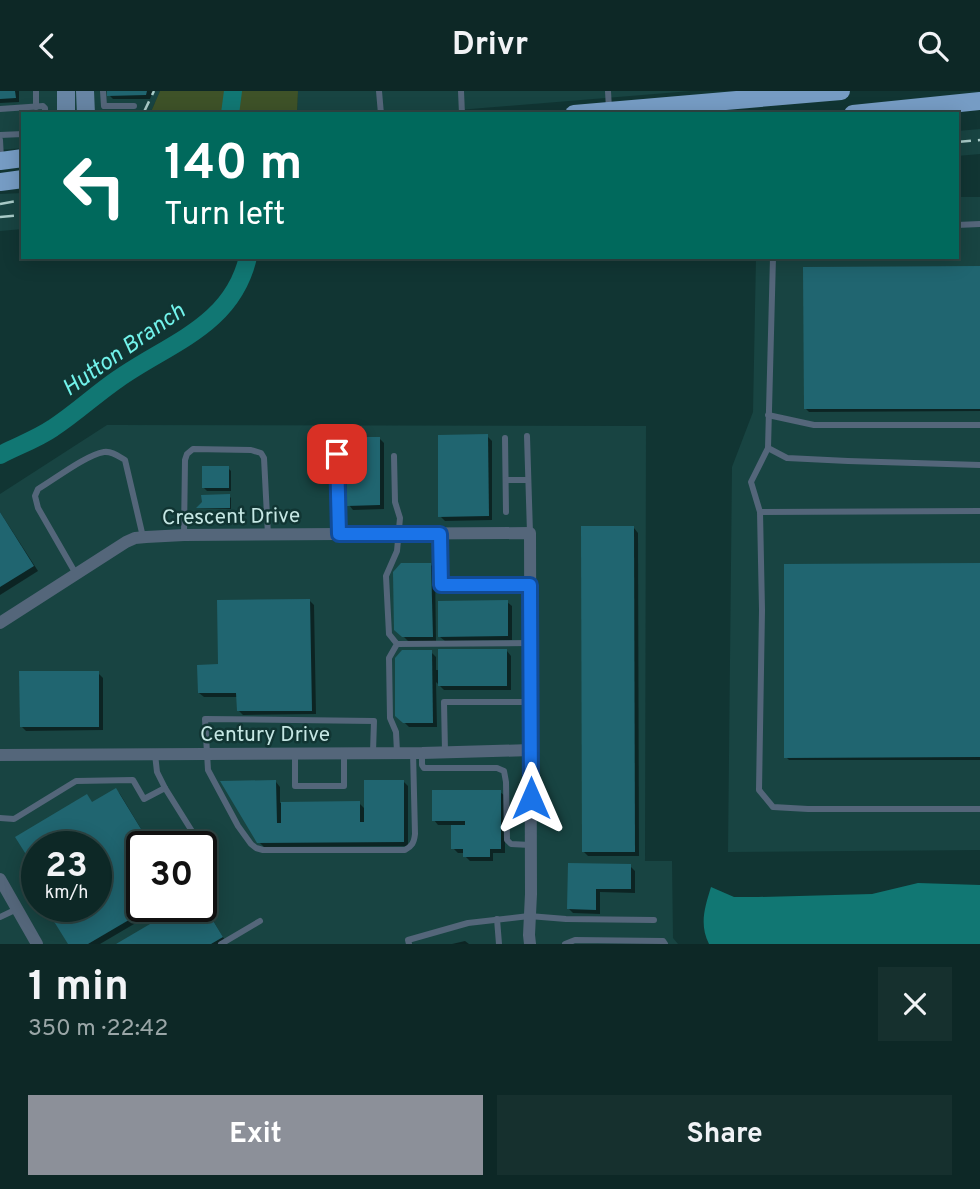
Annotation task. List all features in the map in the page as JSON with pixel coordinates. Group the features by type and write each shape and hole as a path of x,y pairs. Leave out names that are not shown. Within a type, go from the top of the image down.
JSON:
{"main road":[{"path":"597,112 841,91"},
{"path":"868,112 974,98"},
{"path":"1,160 21,158"},
{"path":"0,182 21,180"}],"street":[{"path":"65,91 66,112"},
{"path":"85,91 86,112"},
{"path":"530,533 530,944"},
{"name":"Crescent Drive","path":"0,623 126,542 143,537 530,533"},
{"name":"Century Drive","path":"0,755 531,750"},
{"path":"1,882 37,944"}],"lane":[{"path":"36,91 36,107"},
{"path":"103,91 104,106 134,106"},
{"path":"379,91 381,112"},
{"path":"461,91 462,112"},
{"path":"608,91 609,111"},
{"path":"0,109 43,106 45,112"},
{"path":"1,160 0,138 21,134"},
{"path":"959,225 980,225"},
{"path":"773,259 768,447 751,482 760,512 762,610 759,790 773,807 980,809"},
{"path":"768,415 814,425 980,425"},
{"path":"527,436 530,533"},
{"path":"505,438 506,512"},
{"path":"768,447 787,458 980,465"},
{"path":"184,535 187,454 193,450 251,450 261,453 264,458 268,535"},
{"path":"76,574 38,508 35,496 38,489 88,458 105,452 115,453 125,460 143,537"},
{"path":"337,454 339,534"},
{"path":"394,456 395,502 400,518 397,551 386,576 390,634 397,645"},
{"path":"506,480 528,480"},
{"path":"760,512 980,511"},
{"path":"440,534 441,585 530,585"},
{"path":"397,645 530,643"},
{"path":"397,645 389,658 390,718 396,732 397,752"},
{"path":"445,752 444,702 530,702"},
{"path":"373,752 374,720 205,719 208,770 238,826 256,848 405,850 411,847 414,841 418,752"},
{"path":"497,768 502,760 502,751"},
{"path":"418,752 425,768 497,768 504,771 507,840 511,844 531,845"},
{"path":"295,753 295,786 344,786 344,753"},
{"path":"155,754 157,772 192,831"},
{"path":"0,818 14,819 76,781 133,780 144,799 165,787"},
{"path":"0,917 17,909"},
{"path":"409,944 408,940 468,923 497,919 529,916 653,920"},
{"path":"497,919 499,944"},
{"path":"221,944 260,921"},
{"path":"565,944 575,940 663,940 665,944"}],"shaded area":[{"path":"0,91 160,91 151,112 21,112 21,148 0,150"},
{"path":"298,91 691,91 434,112 297,112"},
{"path":"980,129 980,154 959,156 959,131"},
{"path":"21,193 21,229 0,231 0,194"},
{"path":"959,197 980,197 980,850 728,852 732,467 753,412 756,259 959,259"},
{"path":"107,425 646,426 645,861 672,861 673,938 678,944 0,944 0,494"}],"green space":[{"path":"160,91 298,91 297,112 151,112"}],"water":[{"path":"918,883 980,885 980,944 709,944 704,929 705,909 711,887 734,897 758,897 872,894"}],"building":[{"path":"0,91 15,91 16,98 0,99"},
{"path":"107,91 147,91 146,95 107,96"},
{"path":"980,266 980,409 804,409 803,267"},
{"path":"488,434 489,516 438,517 438,435"},
{"path":"347,437 380,437 380,505 347,506"},
{"path":"202,466 229,466 229,488 202,488"},
{"path":"230,494 230,508 196,508 202,502 201,495"},
{"path":"0,512 34,566 0,587"},
{"path":"581,526 634,526 635,852 582,852"},
{"path":"401,563 431,563 433,637 402,637 394,630 393,572"},
{"path":"980,563 980,757 784,758 784,564"},
{"path":"310,599 312,711 237,711 236,693 198,693 197,665 218,664 217,600"},
{"path":"508,600 508,636 438,637 438,601"},
{"path":"438,649 507,649 507,686 438,686"},
{"path":"402,650 432,650 433,723 403,723 395,716 395,658"},
{"path":"19,671 99,671 99,727 20,727"},
{"path":"276,780 277,823 281,823 281,802 360,801 360,822 364,822 364,780 404,780 404,842 257,843 220,781"},
{"path":"116,788 142,831 126,831 126,922 88,944 68,944 54,922 112,922 112,831 25,831 87,794 92,802"},
{"path":"432,790 501,790 501,849 490,849 490,857 463,857 463,849 451,849 451,825 465,825 465,821 432,821"},
{"path":"21,833 21,846 15,837"},
{"path":"568,863 631,864 631,889 596,889 596,910 567,909"},
{"path":"153,922 214,922 223,937 211,944 116,944"}],"waterway":[{"name":"Hutton Branch","path":"230,112 233,91"},
{"name":"Hutton Branch","path":"0,455 47,432 118,379 196,330 228,300 240,281 247,259"}],"railway":[{"path":"144,112 154,91"},
{"path":"959,142 980,140"},
{"path":"0,204 21,200"},
{"path":"0,217 21,215"}],"route":[{"path":"337,454 339,534 440,534 441,585 530,585 531,798"}]}
